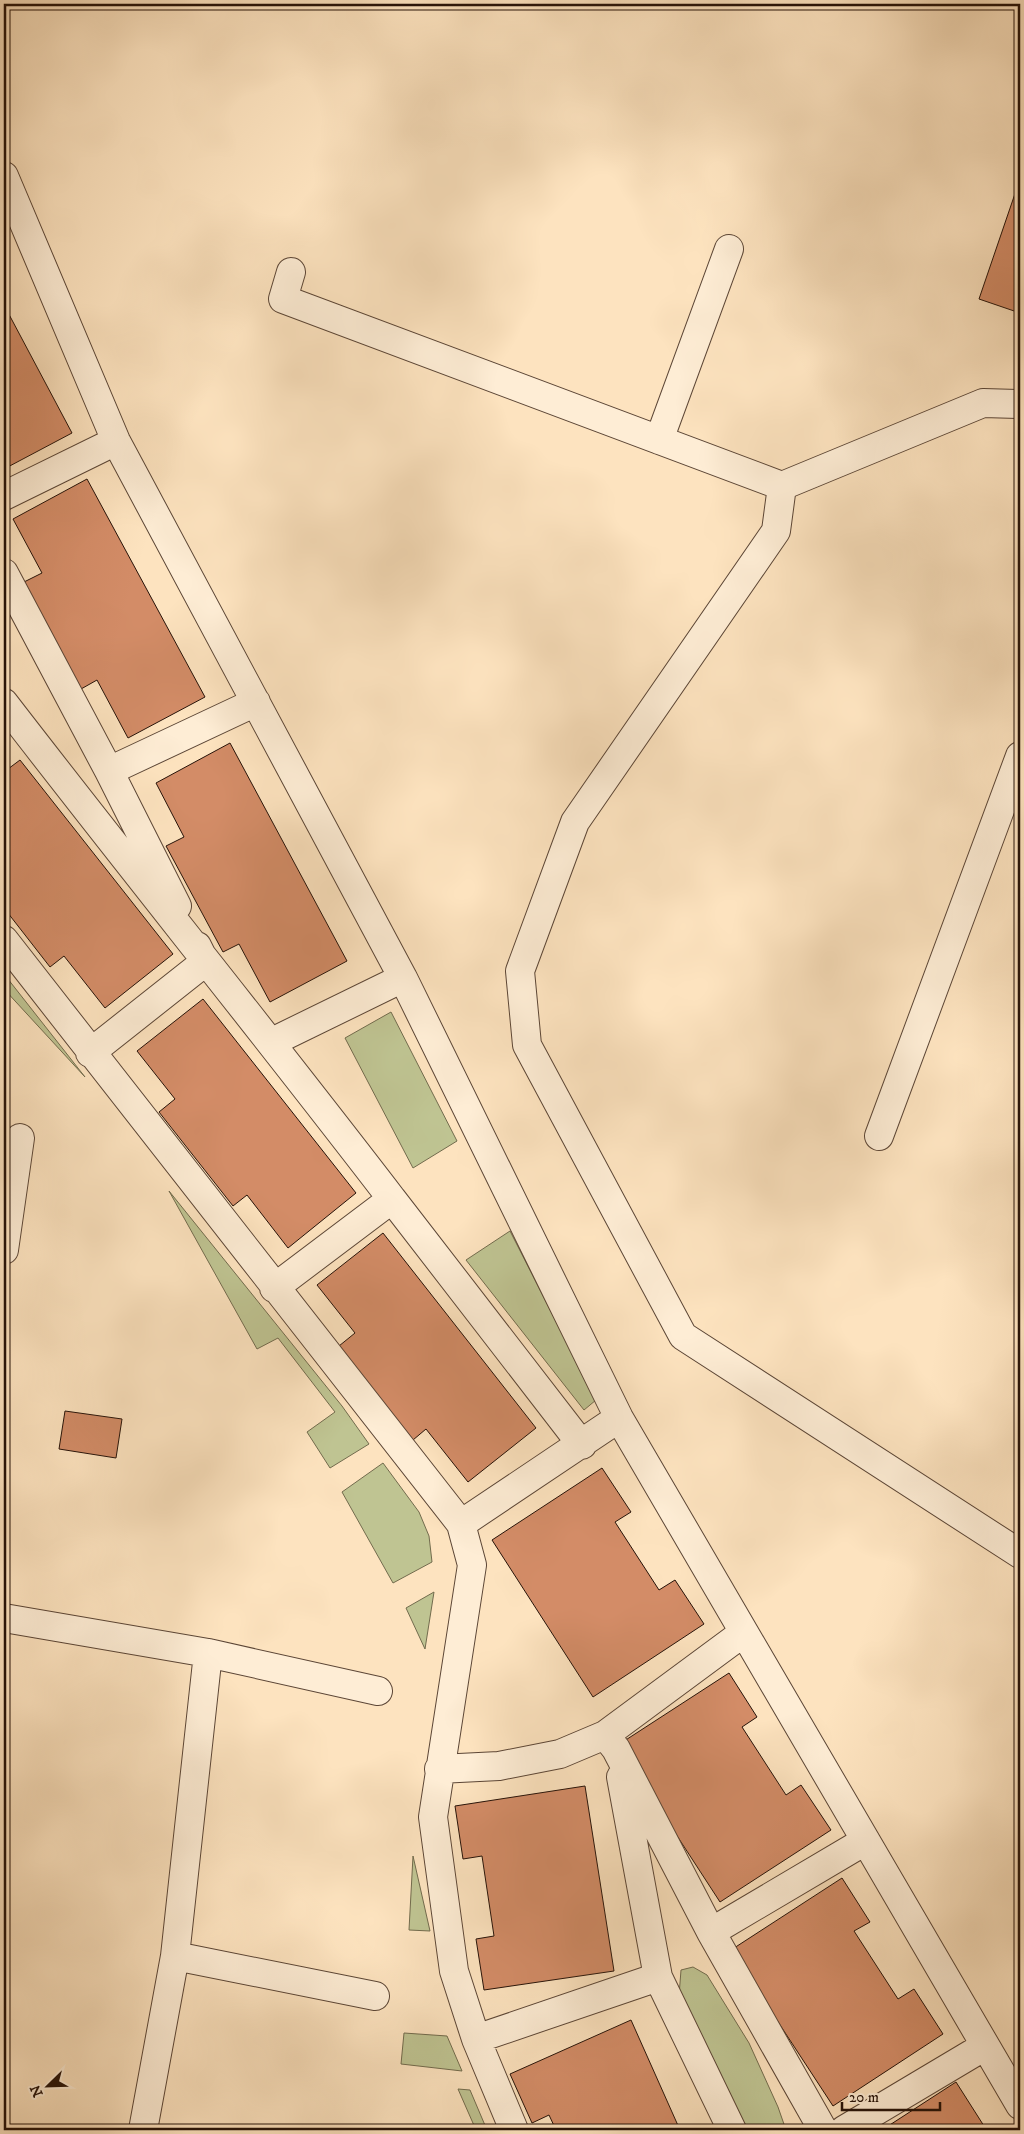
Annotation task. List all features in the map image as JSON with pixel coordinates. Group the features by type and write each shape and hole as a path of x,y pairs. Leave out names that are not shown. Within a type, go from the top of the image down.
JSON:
{"street":[{"path":"4,176 116,441 403,978 619,1418 743,1634 1020,2105"},
{"path":"659,440 729,249"},
{"path":"290,272 283,299 782,486 983,403 1020,404"},
{"path":"4,496 116,441"},
{"path":"782,486 776,531 576,822 520,972 527,1045 683,1336 1020,1554"},
{"path":"4,574 109,771 205,962"},
{"path":"109,771 256,702"},
{"path":"4,703 12,731 272,1042 582,1445"},
{"path":"879,1136 1020,756"},
{"path":"4,940 274,1288 461,1524 472,1565 433,1817 454,1971 476,2039 514,2130"},
{"path":"90,1052 205,962"},
{"path":"272,1042 403,978"},
{"path":"4,1250 7,1204 20,1138"},
{"path":"274,1288 392,1199"},
{"path":"461,1524 582,1445 619,1418"},
{"path":"4,1618 208,1653 378,1691"},
{"path":"439,1769 499,1766 610,1742 743,1634"},
{"path":"144,2130 175,1956 208,1653"},
{"path":"610,1742 711,1932 823,2130"},
{"path":"610,1742 658,1977 732,2130"},
{"path":"711,1932 865,1841"},
{"path":"175,1956 375,1996"},
{"path":"476,2039 658,1977"},
{"path":"844,2130 986,2046"}],"green space":[{"path":"4,974 85,1077 4,989"},
{"path":"391,1012 457,1141 413,1168 345,1038"},
{"path":"169,1191 342,1406 369,1444 330,1468 307,1432 335,1412 278,1338 257,1349"},
{"path":"510,1231 596,1400 584,1410 466,1260"},
{"path":"383,1463 419,1512 429,1536 432,1562 393,1583 342,1492"},
{"path":"434,1592 425,1649 406,1608"},
{"path":"413,1856 430,1931 409,1930"},
{"path":"693,1967 707,1975 749,2043 778,2107 786,2130 736,2130 679,1996 681,1970"},
{"path":"404,2033 447,2036 462,2071 401,2064"},
{"path":"458,2089 470,2090 487,2130 476,2130"}],"building":[{"path":"1020,179 1020,313 979,299"},
{"path":"4,305 72,433 4,469"},
{"path":"87,479 205,697 128,738 97,680 81,689 24,582 42,573 13,519"},
{"path":"230,743 347,961 270,1002 239,944 223,952 166,846 184,837 156,783"},
{"path":"20,760 173,954 105,1008 64,956 50,967 4,908 4,772"},
{"path":"203,999 356,1193 288,1248 247,1195 233,1206 159,1112 175,1099 137,1051"},
{"path":"383,1233 536,1428 468,1482 426,1429 413,1440 339,1346 355,1333 317,1285"},
{"path":"65,1411 122,1419 116,1458 59,1449"},
{"path":"602,1468 631,1512 615,1522 659,1590 675,1580 704,1624 593,1697 492,1540"},
{"path":"729,1673 757,1717 742,1727 786,1795 801,1785 831,1830 720,1902 618,1745"},
{"path":"585,1786 614,1971 484,1990 476,1939 494,1936 482,1856 463,1859 455,1806"},
{"path":"842,1878 870,1922 854,1931 898,1999 914,1989 943,2034 833,2106 731,1950"},
{"path":"631,2020 680,2130 556,2130 549,2115 532,2123 510,2074"},
{"path":"956,2082 984,2126 978,2130 882,2130"}]}
